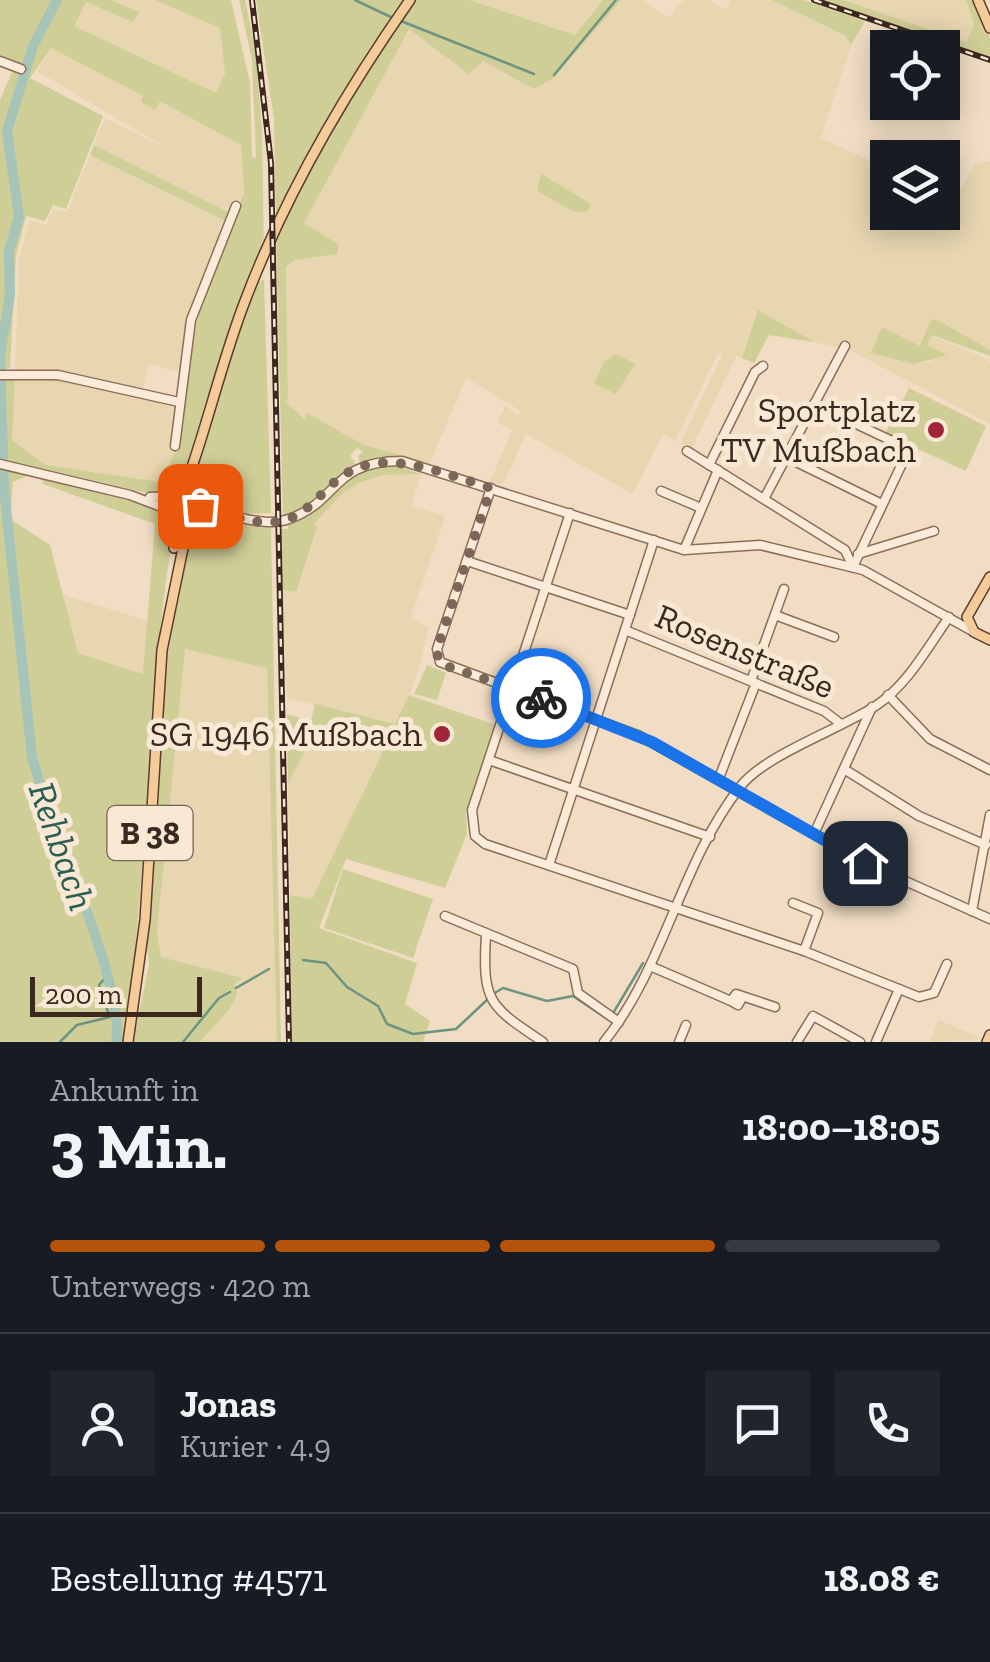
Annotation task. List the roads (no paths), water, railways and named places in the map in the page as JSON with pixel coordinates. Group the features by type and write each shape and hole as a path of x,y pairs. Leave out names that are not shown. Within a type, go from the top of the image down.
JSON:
{"main road":[{"path":"189,491 226,351 280,217 336,113 410,0"},
{"path":"978,0 990,28"},
{"path":"189,491 200,502 193,517 174,514 173,496 189,491"},
{"name":"B 38","path":"128,1042 145,920 174,514"},
{"name":"B 38","path":"162,650 193,517"},
{"path":"990,576 970,609 967,622 974,632 990,640"},
{"path":"986,1042 990,1035"}],"street":[{"path":"0,60 20,69"},
{"path":"175,446 192,320 236,206"},
{"path":"764,498 845,346"},
{"path":"684,550 755,372 763,366"},
{"path":"3,374 70,378 179,402"},
{"path":"814,404 908,449 853,567"},
{"path":"687,451 845,550 853,567"},
{"path":"786,457 882,504"},
{"path":"193,517 268,523 287,520 304,511 352,469 390,461 491,488 684,550 765,545 853,567 884,579 974,632"},
{"path":"4,465 130,495 174,514"},
{"path":"491,488 438,659 597,718 718,778 880,870 990,919"},
{"path":"661,490 701,508"},
{"path":"130,495 173,496"},
{"path":"200,502 244,519"},
{"path":"570,513 470,818 474,836 804,950 922,997 932,995 948,964"},
{"path":"858,554 934,531"},
{"path":"549,865 654,540"},
{"path":"466,561 630,615"},
{"path":"718,778 784,589"},
{"path":"604,1042 614,1019 650,966 710,837 738,789 756,772 888,695 952,619 970,609"},
{"path":"775,614 834,637"},
{"name":"Rosenstraße","path":"626,630 824,712 841,724"},
{"path":"888,695 930,739 990,770"},
{"path":"814,834 872,707"},
{"path":"489,760 640,816 710,837"},
{"path":"844,769 918,816 986,845"},
{"path":"972,911 990,815"},
{"path":"793,903 818,913 804,950"},
{"path":"446,916 573,969 578,992 614,1019"},
{"path":"486,935 488,999 543,1042"},
{"path":"650,966 731,1001 736,994 775,1008"},
{"path":"876,1042 899,989"},
{"path":"797,1042 814,1016 860,1042"},
{"path":"679,1042 686,1025"}],"waterway":[{"name":"Rehbach","path":"57,0 33,46 7,131 19,217 9,251 10,295 0,356 4,488 32,757 110,984 116,1042"},
{"path":"355,0 393,18"},
{"path":"554,75 616,0"},
{"path":"401,21 534,74"},
{"path":"303,960 326,963 347,987 378,1006 387,1024 413,1034 456,1029 488,999"},
{"path":"493,994 503,988 547,1001 573,996 609,1020 643,963"},
{"path":"236,988 269,969"},
{"path":"106,977 99,985 108,1012"},
{"path":"183,1042 219,998 230,992"},
{"path":"60,1042 77,1025 110,1017"}],"railway":[{"path":"252,0 271,163 289,1042"},
{"path":"814,0 990,60"}],"place":[{"name":"Sportplatz TV Mußbach","path":"936,430"},
{"name":"SG 1946 Mußbach","path":"442,734"}]}
